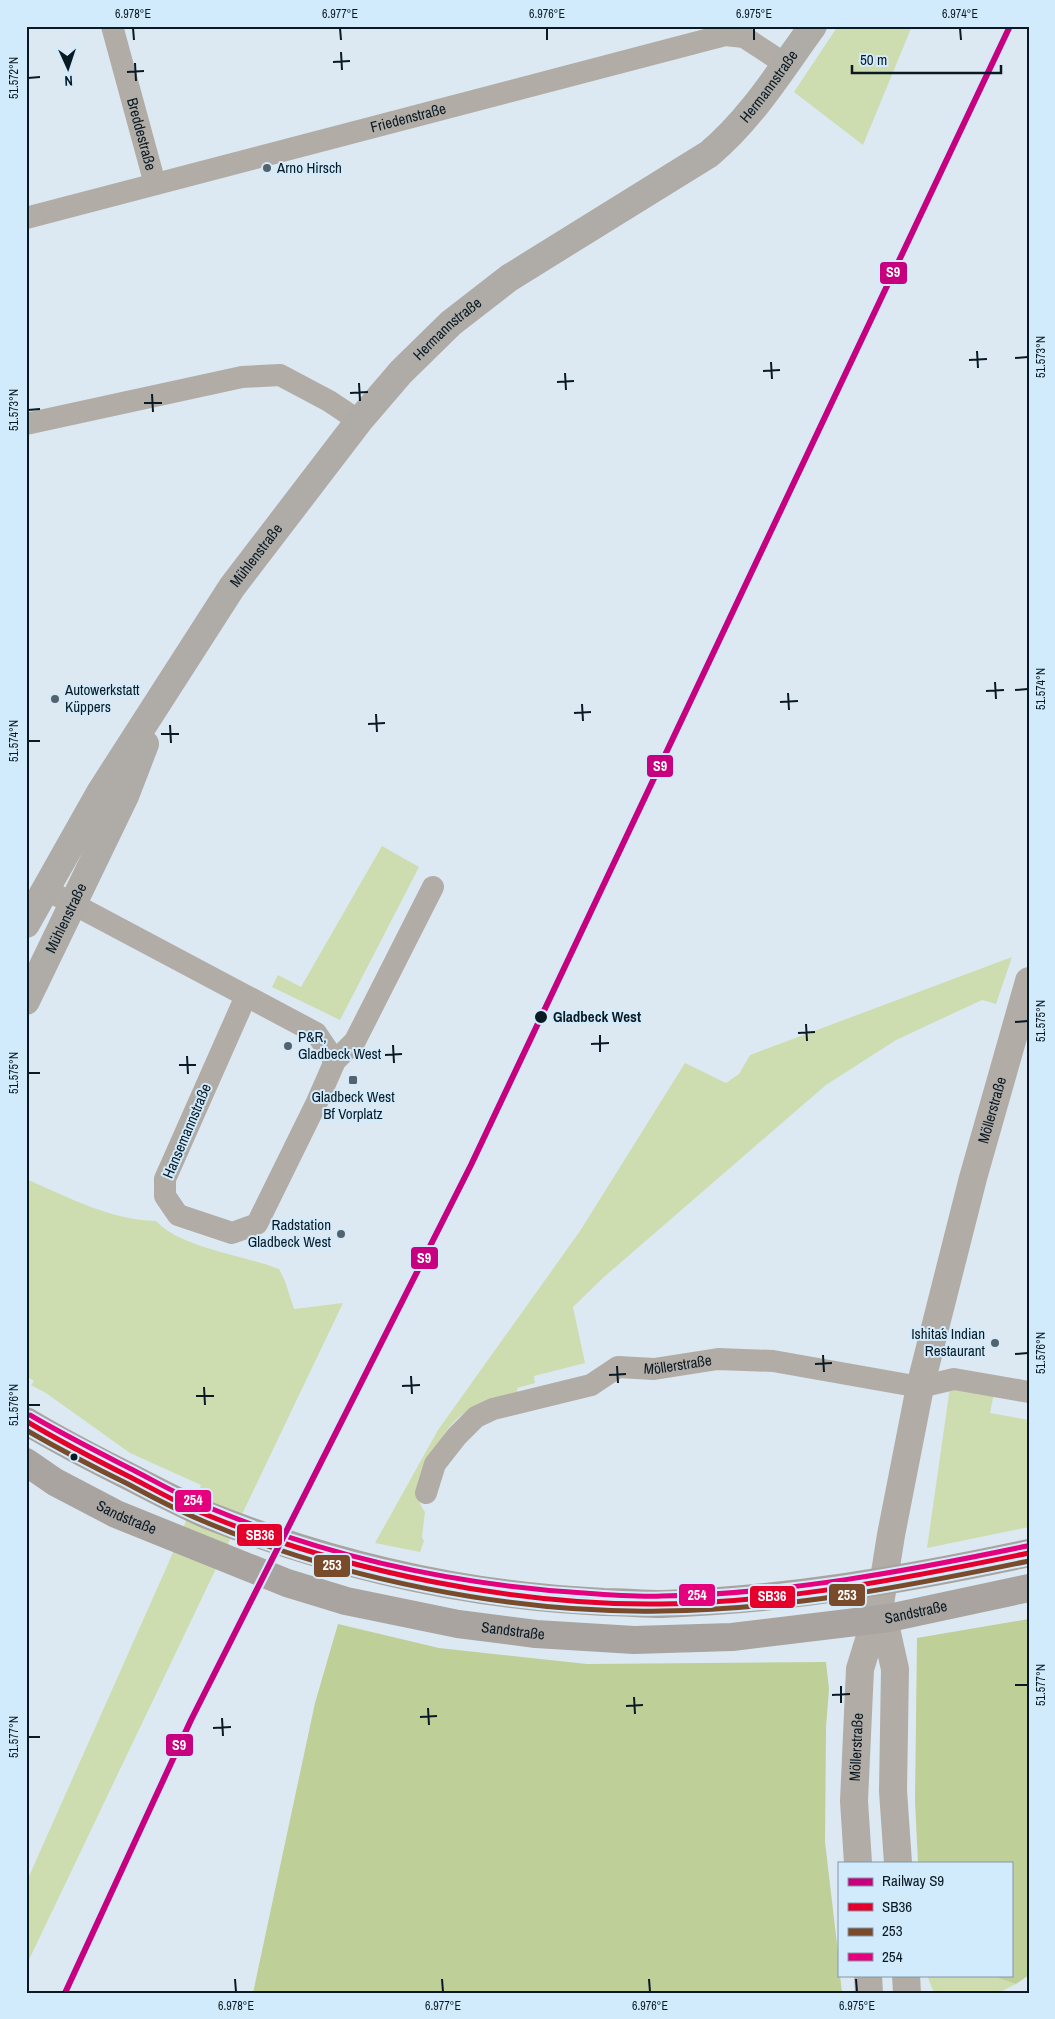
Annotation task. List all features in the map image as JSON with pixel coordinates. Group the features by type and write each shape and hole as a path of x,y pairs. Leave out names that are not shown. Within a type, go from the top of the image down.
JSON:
{"main road":[{"name":"Hermannstraße","path":"359,421 402,372 451,323 509,278 709,154 728,138 759,102 813,26"},
{"name":"Mühlenstraße","path":"26,924 100,791 164,695 232,587 359,421"},
{"name":"Mühlenstraße","path":"26,1001 125,796 164,695"},
{"path":"26,1421 62,1442 206,1514 307,1550 362,1566 439,1582 511,1594 572,1600 659,1604 768,1598 858,1586 1029,1553"},
{"name":"Sandstraße","path":"26,1462 56,1482 116,1514 287,1583 346,1601 458,1624 536,1634 634,1640 732,1637 889,1618 1029,1588"}],"street":[{"name":"Breddestraße","path":"112,26 155,184"},
{"name":"Friedenstraße","path":"26,218 725,35 744,37 785,64"},
{"path":"26,424 242,377 280,375 329,401 359,421"},
{"name":"Hansemannstraße","path":"246,996 165,1179 165,1196 178,1214 232,1233 257,1224 334,1061 355,1041 433,888"},
{"path":"45,889 316,1033 334,1061"},
{"name":"Möllerstraße","path":"858,1862 854,1800 860,1669 880,1604 890,1535 920,1387 973,1178 1027,991"},
{"name":"Möllerstraße","path":"426,1493 435,1464 457,1436 476,1417 494,1410 591,1385 618,1367 654,1369 718,1359 773,1361 920,1387 954,1379 1029,1392"},
{"name":"Möllerstraße","path":"880,1604 895,1669 892,1790 898,1862"},
{"path":"868,1976 870,1993"},
{"path":"906,1976 907,1993"}],"green space":[{"path":"838,26 912,26 863,145 794,92"},
{"path":"382,846 419,867 340,1020 272,987 278,975 301,987"},
{"path":"1012,957 996,1004 982,1000 896,1040 826,1085 604,1277 573,1307 585,1363 534,1376 535,1383 517,1388 518,1395 476,1407 456,1420 440,1440 422,1477 419,1500 425,1512 422,1537 424,1541 420,1552 375,1543 438,1430 580,1231 685,1063 726,1083 739,1074 750,1055"},
{"path":"26,1179 106,1212 122,1217 156,1221 167,1230 196,1244 279,1269 294,1309 343,1303 26,1966 26,1883 168,1564 201,1485 130,1453 46,1393 31,1385 34,1381 26,1376"},
{"path":"950,1387 994,1393 990,1413 1029,1420 1029,1527 927,1548"},
{"path":"1029,1619 1029,1975 1016,1984 992,1976 1012,1976 1012,1862 918,1862 915,1801 917,1638"},
{"path":"338,1624 439,1648 587,1664 826,1662 829,1689 826,1727 825,1842 838,1952 838,1976 840,1976 842,1993 253,1993 315,1703"},
{"path":"927,1976 992,1976 1016,1984 998,1993 934,1993"}],"rail line":[{"name":"S9","path":"65,1993 191,1720 471,1165 1010,26"}],"transit line":[{"name":"254","path":"30,1415 181,1495 255,1525 300,1541 394,1566 441,1576 489,1583 623,1596 754,1591 846,1580 1027,1546"},
{"name":"SB36","path":"26,1421 79,1451 178,1502 260,1535 315,1553 430,1581 547,1599 661,1604 754,1599 892,1580 1029,1553"},
{"name":"253","path":"26,1430 174,1508 255,1542 369,1576 428,1589 488,1599 606,1610 708,1610 800,1601 892,1588 1029,1561"}],"place":[{"name":"Arno Hirsch","path":"267,168"},
{"name":"Autowerkstatt Küppers","path":"55,699"},
{"name":"Gladbeck West","path":"541,1017"},
{"name":"P&R, Gladbeck West","path":"288,1046"},
{"name":"Gladbeck West Bf Vorplatz","path":"353,1080"},
{"name":"Radstation Gladbeck West","path":"341,1234"},
{"name":"Ishita´s Indian Restaurant","path":"995,1343"}]}
